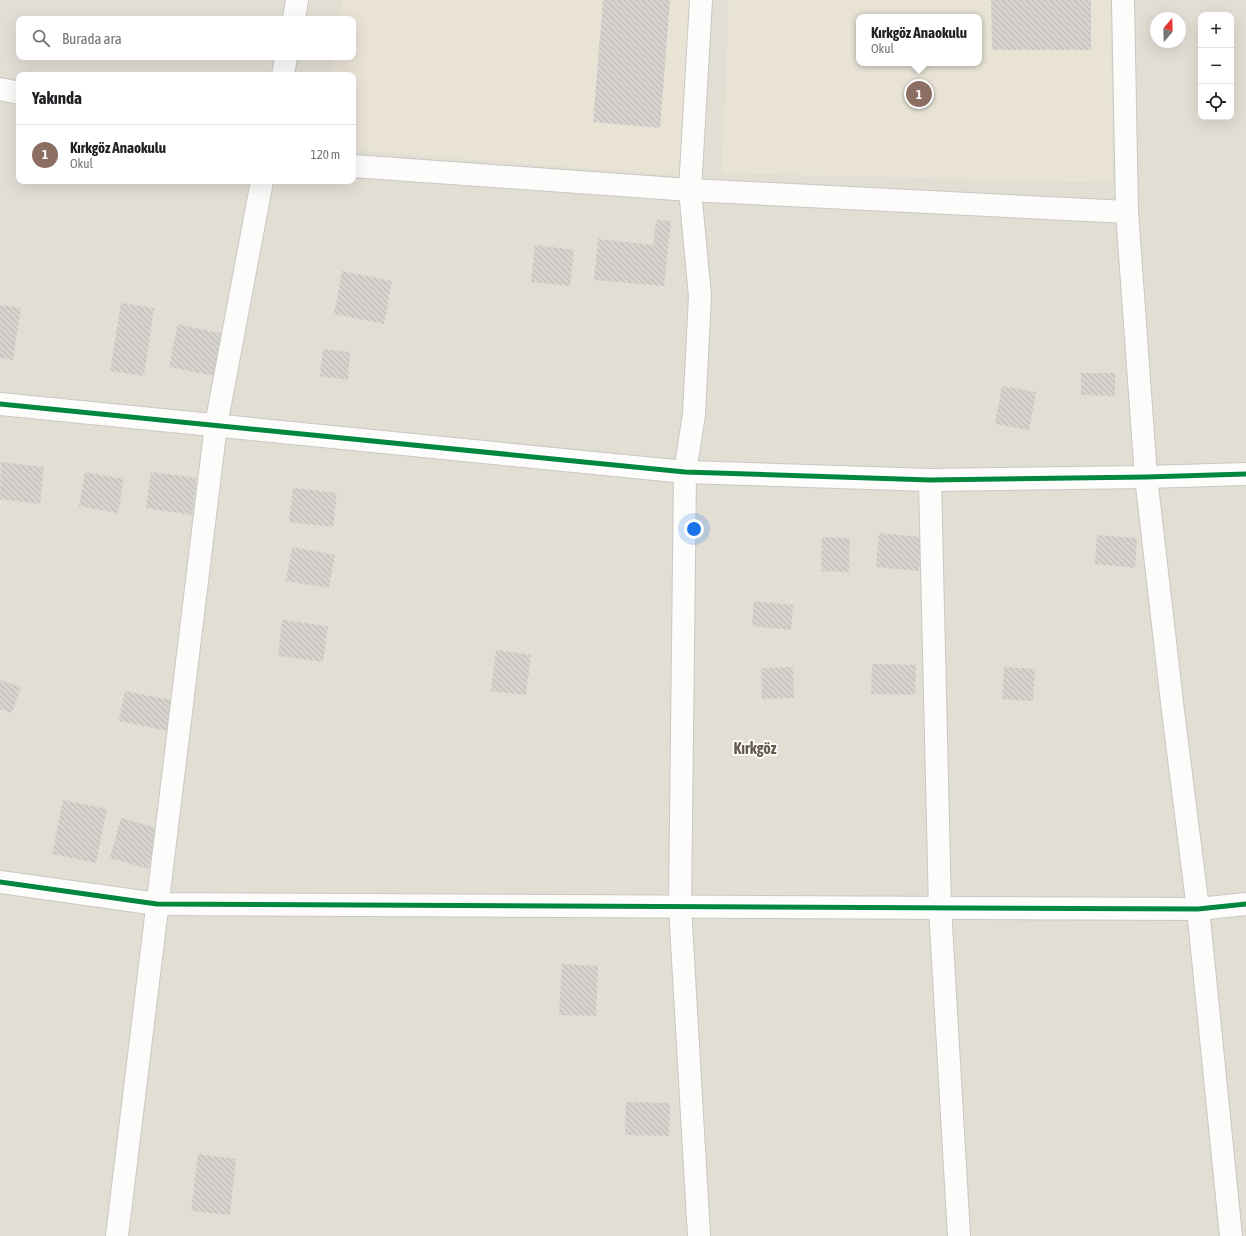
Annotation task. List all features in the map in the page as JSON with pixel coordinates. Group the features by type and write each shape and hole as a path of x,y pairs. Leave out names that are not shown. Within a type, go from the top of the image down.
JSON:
{"street":[{"path":"294,16 297,0"},
{"path":"699,1236 680,907 685,472 694,414 700,296 690,190 701,0"},
{"path":"1123,0 1127,212 1146,477 1198,909 1231,1236"},
{"path":"284,72 286,60"},
{"path":"0,89 16,92"},
{"path":"356,166 690,190 1127,212"},
{"path":"117,1236 156,904 216,425 261,184"},
{"path":"0,404 685,472 930,480 1246,474"},
{"path":"930,480 940,908 960,1236"},
{"path":"0,882 156,904 1198,909 1246,904"}],"shaded area":[{"path":"0,0 1246,0 1246,1236 0,1236"},
{"path":"342,0 689,0 683,176 356,150 356,72 332,72 334,60 356,60 356,16 339,16"},
{"path":"729,0 1110,0 1113,183 722,173"}],"building":[{"path":"603,0 670,0 660,128 593,122"},
{"path":"991,0 1091,0 1091,50 992,50"},
{"path":"656,220 671,221 664,286 594,280 598,239 653,245"},
{"path":"535,245 574,250 570,286 531,282"},
{"path":"342,271 392,281 384,324 334,314"},
{"path":"121,303 154,308 144,376 110,371"},
{"path":"0,305 21,308 13,360 0,358"},
{"path":"178,324 223,334 214,376 169,367"},
{"path":"323,349 350,352 348,380 320,376"},
{"path":"1081,373 1115,373 1115,396 1081,395"},
{"path":"1002,386 1036,392 1029,430 995,424"},
{"path":"1,462 44,467 40,504 0,499"},
{"path":"85,472 124,479 118,513 79,506"},
{"path":"151,472 197,478 192,515 146,508"},
{"path":"293,488 337,493 333,527 289,522"},
{"path":"879,533 922,537 919,571 876,567"},
{"path":"1097,535 1137,538 1135,568 1095,564"},
{"path":"822,537 850,538 849,572 821,571"},
{"path":"292,547 335,555 329,588 286,581"},
{"path":"754,601 793,605 791,630 752,626"},
{"path":"282,620 328,626 323,662 278,656"},
{"path":"496,650 531,655 526,695 491,691"},
{"path":"872,664 916,665 915,695 871,694"},
{"path":"793,667 794,698 762,699 761,668"},
{"path":"1004,667 1035,669 1033,701 1002,699"},
{"path":"0,680 21,687 12,713 0,709"},
{"path":"125,691 175,701 169,731 119,721"},
{"path":"63,800 107,809 96,863 52,854"},
{"path":"121,818 159,829 148,869 110,858"},
{"path":"562,964 598,966 596,1016 559,1015"},
{"path":"626,1102 670,1103 669,1136 625,1135"},
{"path":"198,1154 236,1159 230,1215 191,1211"}],"cycle path":[{"path":"0,404 685,472 930,480 1246,474"},
{"path":"0,882 157,904 1198,909 1246,904"}],"place":[{"name":"Kırkgöz Anaokulu","path":"919,94"}],"district":[{"name":"Kırkgöz","path":"755,748"}]}
